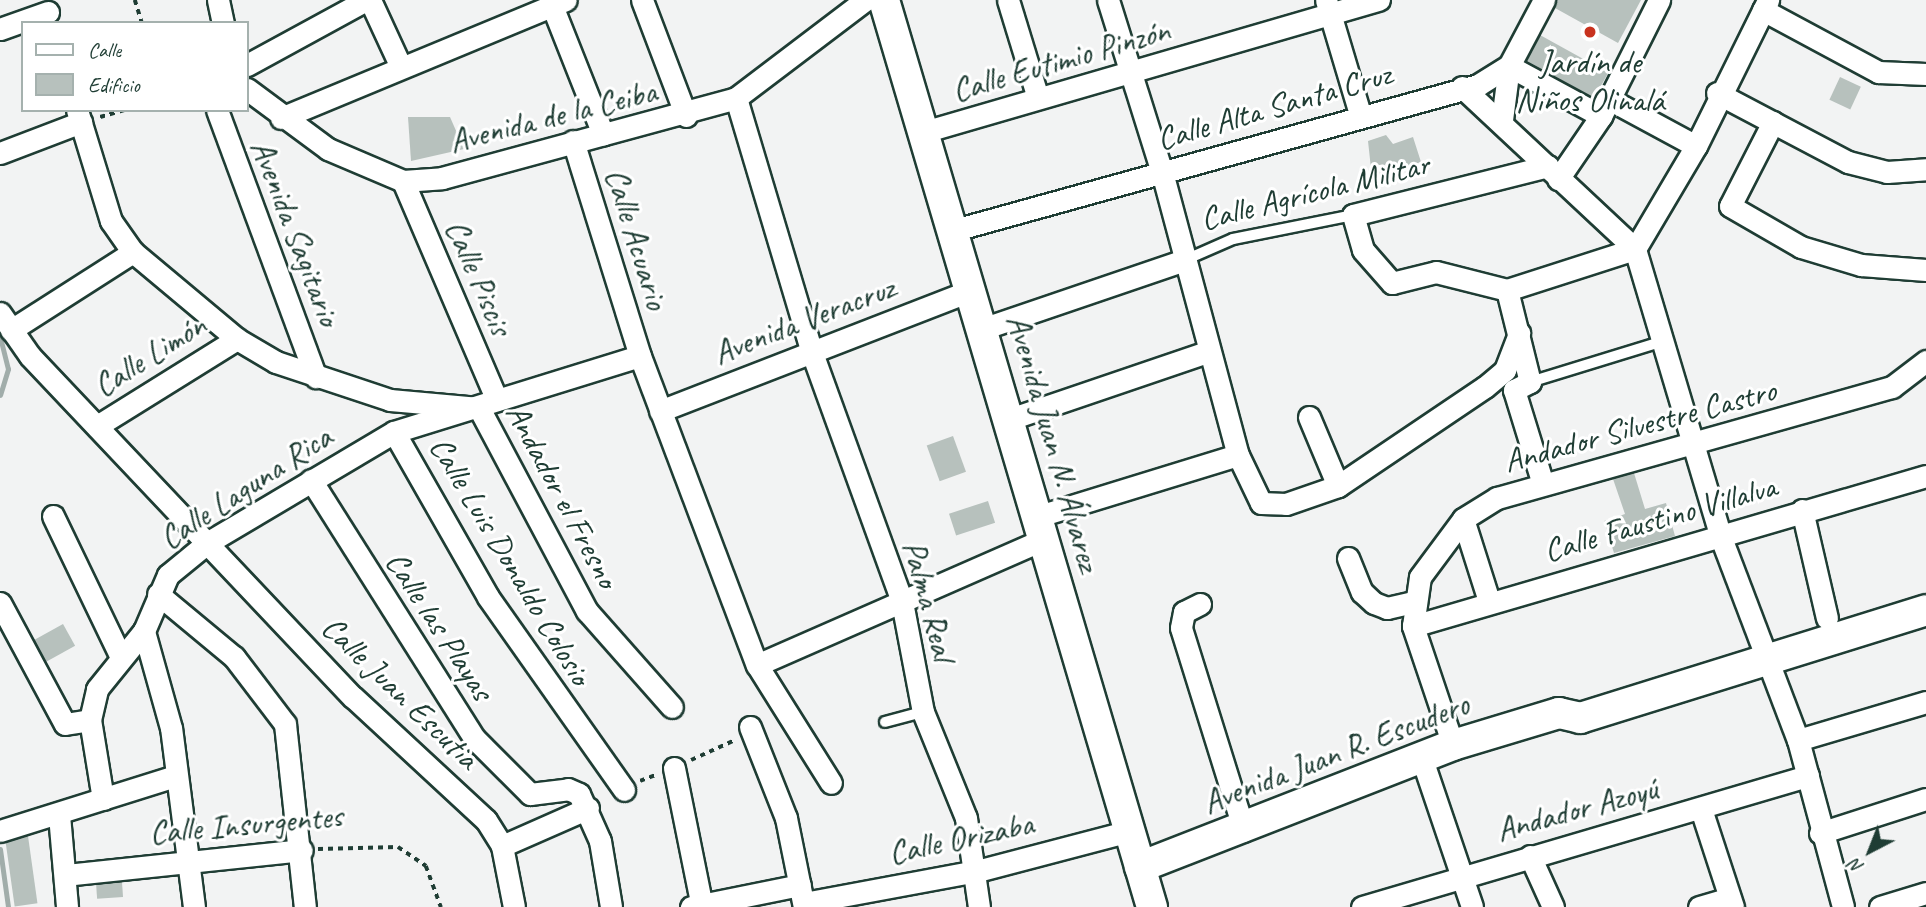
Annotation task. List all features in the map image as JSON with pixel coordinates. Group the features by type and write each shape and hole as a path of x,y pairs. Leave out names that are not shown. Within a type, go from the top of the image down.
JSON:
{"main road":[{"name":"Avenida Juan N. Álvarez","path":"884,0 920,133 1010,419 1039,529 1152,907"},
{"name":"Avenida Juan R. Escudero","path":"1140,867 1423,762 1453,745 1559,713 1580,718 1764,648 1827,618 1926,590"},
{"name":"Avenida Juan R. Escudero","path":"1764,648 1926,610"}],"street":[{"path":"218,0 223,21"},
{"path":"248,64 368,0 400,65"},
{"path":"642,0 686,116"},
{"name":"Avenida de la Ceiba","path":"248,90 281,118 328,149 403,181 442,178 573,141 686,116 737,98 865,0"},
{"path":"1008,0 1038,98"},
{"path":"1108,0 1162,172 1207,352 1238,455 1261,503 1286,505 1339,486 1485,387 1505,370 1518,333"},
{"name":"Calle Eutimio Pinzón","path":"920,133 1038,98 1130,75 1329,8 1379,0"},
{"path":"1502,120 1509,66 1544,0"},
{"path":"1553,172 1604,107 1659,0"},
{"path":"281,118 400,65 560,4 603,134"},
{"path":"1353,215 1363,250 1392,283 1436,272 1507,290 1635,249 1696,146 1717,93 1765,5 1878,72 1926,74"},
{"path":"1329,8 1360,114"},
{"path":"22,21 47,12"},
{"path":"0,29 21,21"},
{"path":"1509,66 1696,146"},
{"name":"Calle Alta Santa Cruz","path":"951,230 1497,78 1509,66"},
{"path":"1462,88 1502,120 1635,249 1695,444 1720,536 1798,740 1820,833 1843,907"},
{"path":"1717,93 1848,162 1887,172 1926,169"},
{"name":"Palma Real","path":"737,98 811,350 902,602 923,712 966,818 977,871 979,907"},
{"name":"Avenida Sagitario","path":"218,112 316,377"},
{"path":"0,153 79,116"},
{"name":"Andador el Fresno","path":"79,116 111,221 133,252 237,339 316,377 390,400 488,404 587,611 672,707"},
{"path":"1773,122 1730,206 1801,247 1861,265 1926,271"},
{"name":"Calle Acuario","path":"573,141 640,356 757,665 831,783"},
{"name":"Calle Agrícola Militar","path":"1353,215 1553,172"},
{"name":"Calle Piscis","path":"403,181 488,404"},
{"path":"6,321 133,252"},
{"name":"Calle Agrícola Militar","path":"982,329 1185,260"},
{"path":"1507,290 1530,382 1514,390 1543,484"},
{"name":"Avenida Veracruz","path":"660,411 811,350 970,292"},
{"name":"Calle Juan Escutia","path":"6,321 97,426 354,698 486,820 502,846 514,907"},
{"name":"Calle Limón","path":"97,426 237,339"},
{"path":"1010,419 1207,352"},
{"name":"Calle Laguna Rica","path":"145,631 168,575 207,543 394,432 640,356"},
{"name":"Andador Silvestre Castro","path":"1413,626 1414,603 1420,577 1463,519 1497,498 1892,387 1926,361"},
{"path":"1309,417 1339,486"},
{"name":"Calle Luis Donaldo Colosio","path":"394,432 488,597 624,790"},
{"path":"757,665 902,602 1039,529 1238,455"},
{"name":"Calle Faustino Villalva","path":"1413,626 1489,601 1926,476"},
{"name":"Calle las Playas","path":"311,480 475,739 530,794 574,790 588,808"},
{"path":"1802,510 1827,618"},
{"path":"53,516 121,657"},
{"path":"1463,519 1489,601"},
{"path":"1348,558 1362,592 1374,603 1387,608 1414,603"},
{"path":"158,594 234,657 276,705 292,746 305,907"},
{"path":"0,603 65,724 90,720"},
{"path":"1200,604 1184,612 1181,628 1244,830"},
{"path":"1413,626 1453,745"},
{"path":"103,799 90,720 97,689 145,631"},
{"path":"145,631 171,728 194,907"},
{"path":"1798,740 1926,702"},
{"path":"750,727 786,818 803,899"},
{"path":"1423,762 1472,907"},
{"path":"674,768 698,906"},
{"path":"2,831 176,776"},
{"name":"Andador Azoyú","path":"1363,907 1461,874 1701,809 1808,776"},
{"path":"1820,833 1926,799"},
{"path":"502,846 588,808 611,907"},
{"path":"1699,907 1731,903 1701,809"},
{"path":"59,815 67,907"},
{"name":"Calle Orizaba","path":"698,906 803,899 977,871 1130,831"},
{"name":"Calle Insurgentes","path":"65,875 188,858 302,850"},
{"path":"1530,856 1553,907"},
{"path":"1880,907 1926,893"}],"lane":[{"name":"Calle Agrícola Militar","path":"1185,260 1233,239 1353,215"},
{"path":"1530,382 1663,341"},
{"path":"885,722 923,712"}],"path":[{"path":"135,0 141,21"},
{"path":"79,116 110,112"},
{"path":"624,790 721,747"},
{"name":"Calle Insurgentes","path":"302,850 398,847 426,866 441,907"}],"building":[{"path":"1557,0 1641,0 1618,43 1555,8"},
{"path":"1540,35 1608,73 1594,98 1526,60"},
{"path":"1840,77 1861,87 1850,109 1829,100"},
{"path":"408,117 450,117 464,149 411,161"},
{"path":"1386,135 1393,144 1413,137 1421,162 1372,178 1368,141"},
{"path":"953,436 966,472 940,481 927,446"},
{"path":"1634,473 1645,509 1666,503 1675,536 1614,553 1604,521 1625,514 1613,479"},
{"path":"988,501 995,523 956,536 949,514"},
{"path":"63,624 75,646 46,662 34,640"},
{"path":"28,836 37,903 15,907 5,839"},
{"path":"122,882 123,897 97,899 96,884"}],"waterway":[{"path":"0,337 8,369 0,395"},
{"path":"0,849 8,907"}],"place":[{"name":"Jardín de Niños Olinalá","path":"1590,32"}]}
